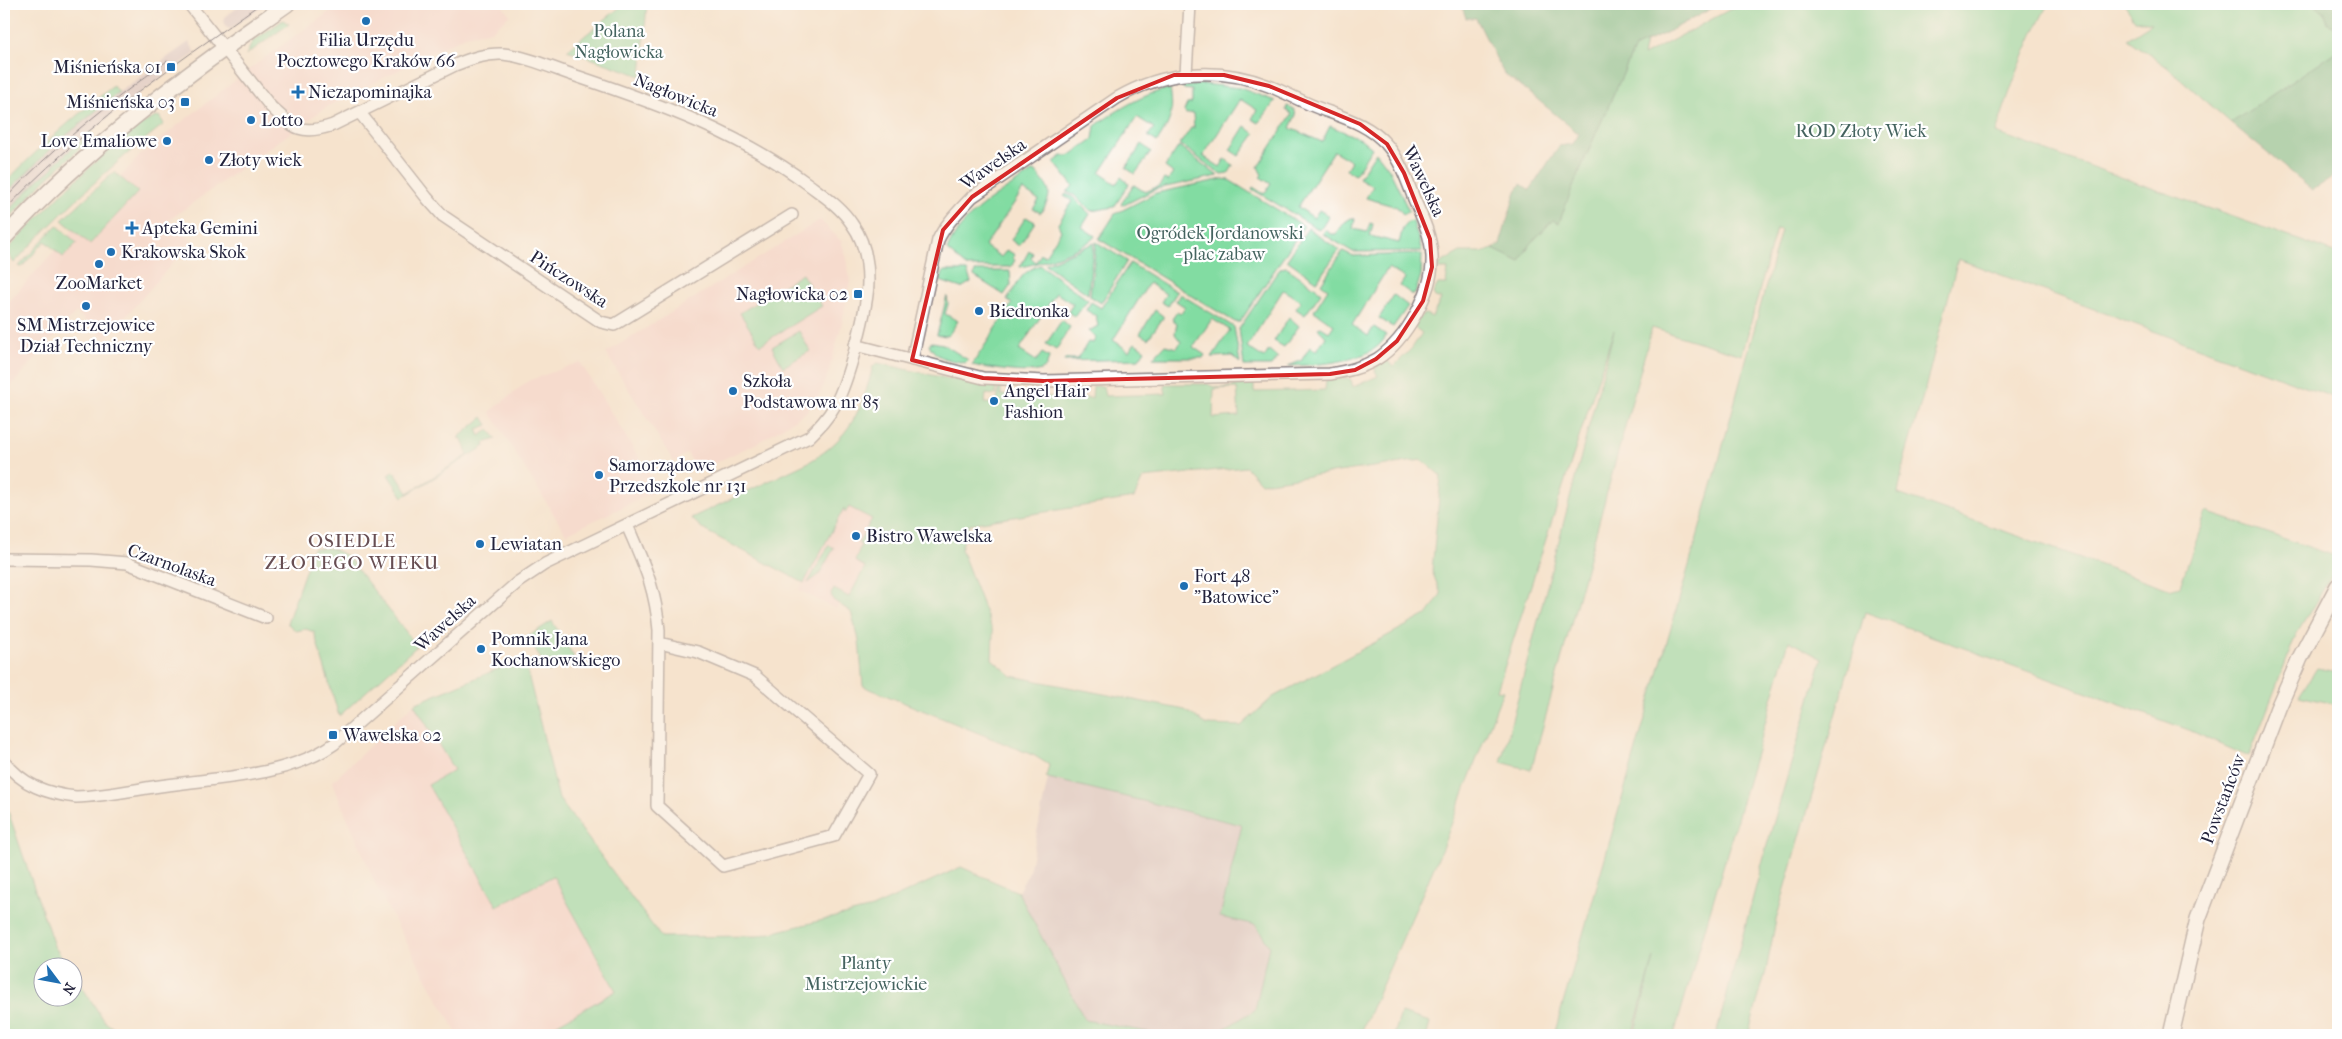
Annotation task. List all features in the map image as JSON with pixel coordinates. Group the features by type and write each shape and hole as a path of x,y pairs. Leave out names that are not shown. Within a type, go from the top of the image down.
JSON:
{"street":[{"name":"Nagłowicka","path":"190,4 271,107 287,121 303,130 315,132 360,113 455,65 475,57 500,54 530,60 620,91 707,125 765,154 843,211 859,235 864,250 868,284 865,301"},
{"path":"4,238 36,203 89,154 224,48 287,4"},
{"path":"1186,74 1190,4"},
{"name":"Wawelska","path":"855,345 912,360 983,378 1044,382 1330,374 1355,370 1376,359 1397,341 1423,301 1432,266 1430,239 1404,173 1387,144 1360,124 1245,78 1186,74 1155,80 1134,88 1117,98 972,198 958,212 938,240 912,360"},
{"name":"Pińczowska","path":"360,113 443,216 601,322 614,325 792,215"},
{"name":"Wawelska","path":"4,761 10,769 36,788 50,794 76,797 241,775 312,758 334,744 518,582 563,554 809,437 823,424 835,405 843,387 865,301"},
{"path":"627,525 652,585 656,602 659,643 657,806 723,866 834,836 869,774 755,676 704,654 659,643"},
{"name":"Czarnolaska","path":"4,559 91,560 127,563 266,618"},
{"name":"Powstańców","path":"2171,1035 2198,919 2205,899 2278,708 2300,658 2338,586"}],"highlighted area":[{"path":"1174,75 1224,75 1269,86 1360,124 1387,144 1404,173 1430,239 1432,267 1423,301 1397,341 1376,359 1355,370 1330,374 1044,381 983,378 912,360 943,230 972,197 1117,98"}],"shaded area":[{"path":"242,4 266,4 230,29 227,28 224,24 225,17"},
{"path":"340,4 501,4 510,15 491,31 465,36 325,108 169,220 192,241 106,339 76,312 4,394 4,307 142,153 259,62"},
{"path":"189,42 196,53 127,102 91,132 53,165 54,167 4,215 4,195 57,143 119,92"},
{"path":"820,220 841,241 847,259 850,282 842,323 828,374 819,395 805,413 759,442 698,471 687,453 674,462 606,353"},
{"path":"580,362 659,490 566,534 490,412 528,381"},
{"path":"855,501 872,509 873,564 851,612 839,604 836,609 799,590 844,508"},
{"path":"414,704 454,770 428,785 498,906 553,876 616,991 538,1035 458,1035 380,894 332,782"},
{"path":"1048,778 1242,825 1220,917 1256,925 1269,946 1255,1010 1214,1035 1162,1035 1085,1020 1018,892 1029,872"}],"green space":[{"name":"Polana Nagłowicka","path":"624,4 647,4 641,76 567,50"},
{"path":"1461,4 1720,4 1635,47 1559,223 1553,220 1529,245 1520,262 1493,249 1500,244 1516,191 1521,184 1530,190 1559,146 1573,144 1579,134 1504,74 1476,18 1466,18"},
{"name":"ROD Złoty Wiek","path":"1740,4 2048,4 2019,67 1996,133 2338,254 2338,399 1958,259 1925,389 1904,461 1898,494 2169,589 2180,586 2206,512 2338,557 2338,565 2296,635 2249,757 2189,730 1865,612 1776,920 1766,971 1748,1035 1716,1035 1767,845 1822,659 1789,641 1674,1035 1634,1035 1654,958 1632,1035 1554,1035 1715,475 1781,230 1776,229 1742,355 1652,328 1531,770 1501,762 1614,330 1497,690 1503,691 1439,856 1360,1035 1214,1035 1255,1010 1269,946 1256,925 1220,917 1242,825 1048,778 1046,777 1049,765 1035,756 863,686 859,640 851,612 833,600 831,594 834,589 849,597 865,567 855,561 861,545 858,543 872,519 849,507 845,513 844,508 804,583 704,530 691,518 809,462 823,453 835,443 852,422 864,396 873,366 878,363 954,380 963,379 996,385 996,395 986,394 985,403 997,404 999,386 1001,386 1001,395 1092,398 1093,386 1103,386 1105,396 1166,394 1164,384 1208,384 1213,387 1224,388 1254,382 1254,392 1325,390 1326,380 1348,378 1351,380 1353,387 1378,376 1375,370 1377,366 1387,360 1393,367 1412,348 1422,333 1414,327 1422,315 1426,314 1432,317 1441,299 1435,297 1433,293 1438,284 1446,284 1448,269 1439,269 1439,264 1460,252 1484,252 1493,249 1520,262 1529,245 1553,220 1559,222 1586,156 1635,47 1646,42 1643,56","holes":["1237,388 1239,416 1213,418 1214,389","1422,460 1441,476 1432,571 1441,594 1428,614 1273,697 1241,726 1207,725 1185,710 1012,676 992,659 993,632 961,549 969,524 1134,498 1143,478 1246,467 1261,483"]},
{"path":"2124,4 2313,4 2324,11 2329,25 2338,29 2338,50 2231,123 2167,67 2127,39 2152,23 2135,20"},
{"path":"2313,4 2338,4 2338,29 2329,25 2324,11"},
{"path":"283,20 289,24 246,55 253,41"},
{"path":"2338,50 2338,173 2312,190 2231,123"},
{"path":"1204,84 1240,88 1275,101 1259,123 1252,119 1257,110 1240,99 1203,156 1220,167 1225,159 1232,164 1233,166 1228,174 1221,175 1180,144 1191,128 1194,128 1193,113 1186,114 1184,111 1187,104 1192,103 1192,90 1184,89 1181,86"},
{"path":"113,86 119,92 57,143 4,195 4,184 30,158 84,109"},
{"path":"1170,88 1172,104 1170,116 1166,128 1157,142 1148,136 1154,128 1137,117 1100,173 1116,184 1121,177 1129,184 1114,207 1091,211 1074,195 1067,192 1073,186 1054,162 1062,156 1069,156 1093,139 1095,126 1113,114 1131,103"},
{"path":"1287,106 1294,109 1296,115 1290,128 1322,142 1330,126 1361,139 1372,148 1355,175 1346,169 1351,161 1334,151 1298,207 1314,218 1319,210 1329,216 1320,230 1252,189 1253,187 1264,194 1271,184 1260,177 1262,175 1258,167 1292,114 1286,110"},
{"path":"159,116 164,124 86,190 14,263 6,251 45,210 114,146 141,125"},
{"path":"1245,126 1255,134 1239,156 1230,150"},
{"path":"91,132 94,136 44,181 4,224 4,215 39,179 54,167 53,165"},
{"path":"1142,144 1151,152 1135,174 1126,168"},
{"path":"1179,146 1218,176 1156,189 1124,205 1121,204 1134,185 1145,192 1159,186 1164,179 1168,181 1173,173 1165,167"},
{"path":"1376,152 1389,169 1409,211 1403,214 1397,207 1366,198 1373,186 1359,178"},
{"path":"1033,171 1041,178 1049,191 1048,200 1041,213 1033,209 1039,200 1023,190 985,246 1001,257 1007,250 1015,255 1013,258 1015,260 1011,267 967,267 947,250 953,237 972,215"},
{"path":"114,172 138,192 90,244 62,220"},
{"name":"Ogródek Jordanowski - plac zabaw","path":"1223,179 1229,180 1304,226 1240,322 1235,322 1099,239 1115,214 1156,193"},
{"path":"1066,194 1073,197 1090,214 1082,227 1095,236 1072,251 1020,267 1029,251 1033,253 1031,258 1036,262 1041,254 1045,256 1061,231 1058,224 1072,201 1064,196"},
{"path":"1026,217 1035,222 1019,246 1011,240"},
{"path":"1351,218 1355,219 1353,229 1367,232 1370,223 1373,224 1370,236 1399,243 1405,226 1413,221 1422,251 1353,252 1323,234 1325,230 1331,234 1336,234 1345,222"},
{"path":"57,225 77,243 63,257 45,241 21,268 19,266"},
{"path":"1308,228 1339,250 1317,281 1287,260"},
{"path":"1096,242 1127,261 1101,303 1090,296"},
{"path":"1094,243 1088,294 1045,264"},
{"path":"1343,251 1353,256 1422,254 1421,275 1415,294 1413,295 1400,286 1405,278 1388,268 1352,325 1368,336 1374,327 1386,335 1380,344 1370,352 1343,361 1288,366 1301,361 1310,347 1316,351 1326,337 1318,328 1321,327 1329,332 1334,325 1314,311 1328,289 1321,284"},
{"path":"1130,263 1177,292 1168,306 1161,302 1166,294 1149,283 1113,340 1129,351 1135,343 1145,350 1139,359 1064,361 1065,359 1078,359 1088,342 1093,343 1096,337 1089,331 1098,326 1096,316 1086,310 1091,302 1101,308"},
{"path":"1040,265 1088,300 1075,317 1068,312 1073,304 1056,293 1019,350 1036,361 1042,353 1049,357 1045,367 1041,370 1026,372 972,365 1012,304 1007,300 1020,279 1028,271"},
{"path":"1286,267 1321,293 1305,315 1296,309 1301,301 1283,290 1247,347 1264,358 1269,350 1278,358 1271,366 1244,366 1239,329 1276,274 1281,268"},
{"path":"944,271 967,271 971,282 961,288 940,281"},
{"path":"975,271 1010,271 1011,285 1004,295 974,276"},
{"path":"802,274 822,306 760,345 740,313"},
{"path":"1180,294 1234,327 1240,363 1232,356 1212,357 1230,330 1212,319 1193,347 1205,355 1203,358 1153,358 1165,345 1177,348 1181,342 1175,334 1177,323 1172,319 1177,312 1180,314 1185,307 1176,301"},
{"path":"1394,295 1408,306 1393,327 1379,318"},
{"path":"947,296 948,304 945,314 958,321 948,336 937,335"},
{"path":"1155,310 1163,318 1148,339 1140,334"},
{"path":"1289,317 1299,326 1284,347 1274,341"},
{"path":"1062,320 1070,327 1056,350 1046,344"},
{"path":"799,331 810,351 783,367 772,347"},
{"path":"932,342 943,344 968,360 965,363 939,356 929,344"},
{"path":"483,417 488,425 477,429 480,436 489,429 496,439 484,443 485,446 403,497 388,475 394,471 408,493 468,455 462,439 458,438"},
{"path":"829,545 834,548 819,575 808,583"},
{"path":"313,548 331,548 347,556 417,646 339,716 314,632 306,629 296,631 287,623"},
{"path":"552,621 574,657 549,672 527,637"},
{"name":"Planty Mistrzejowickie","path":"524,658 559,799 661,937 758,936 872,908 961,867 1018,892 1085,1020 1162,1035 538,1035 616,991 553,876 497,906 428,785 454,770 414,704"},
{"path":"2317,668 2338,672 2338,705 2299,696"},
{"path":"4,805 8,811 54,946 61,956 32,956 32,1006 82,1006 82,987 105,1022 123,1035 4,1035"},
{"path":"1401,1013 1430,1022 1427,1035 1394,1035"}],"tram line":[{"path":"4,211 63,153 126,101 260,4"},
{"path":"4,200 82,126 167,61"}],"place":[{"name":"Filia Urzędu Pocztowego Kraków 66","path":"366,21"},
{"name":"Miśnieńska 01","path":"171,67"},
{"name":"Niezapominajka","path":"298,92"},
{"name":"Miśnieńska 03","path":"185,102"},
{"name":"Lotto","path":"251,120"},
{"name":"Love Emaliowe","path":"167,141"},
{"name":"Złoty wiek","path":"209,160"},
{"name":"Apteka Gemini","path":"132,228"},
{"name":"Krakowska Skok","path":"111,252"},
{"name":"ZooMarket","path":"99,264"},
{"name":"Nagłowicka 02","path":"858,294"},
{"name":"SM Mistrzejowice Dział Techniczny","path":"86,306"},
{"name":"Biedronka","path":"979,311"},
{"name":"Szkoła Podstawowa nr 85","path":"733,391"},
{"name":"Angel Hair Fashion","path":"994,401"},
{"name":"Samorządowe Przedszkole nr 131","path":"599,475"},
{"name":"Bistro Wawelska","path":"856,536"},
{"name":"Lewiatan","path":"480,544"},
{"name":"Fort 48 \"Batowice\"","path":"1184,586"},
{"name":"Pomnik Jana Kochanowskiego","path":"481,649"},
{"name":"Wawelska 02","path":"333,735"}],"district":[{"name":"OSIEDLE ZŁOTEGO WIEKU","path":"352,551"}]}
